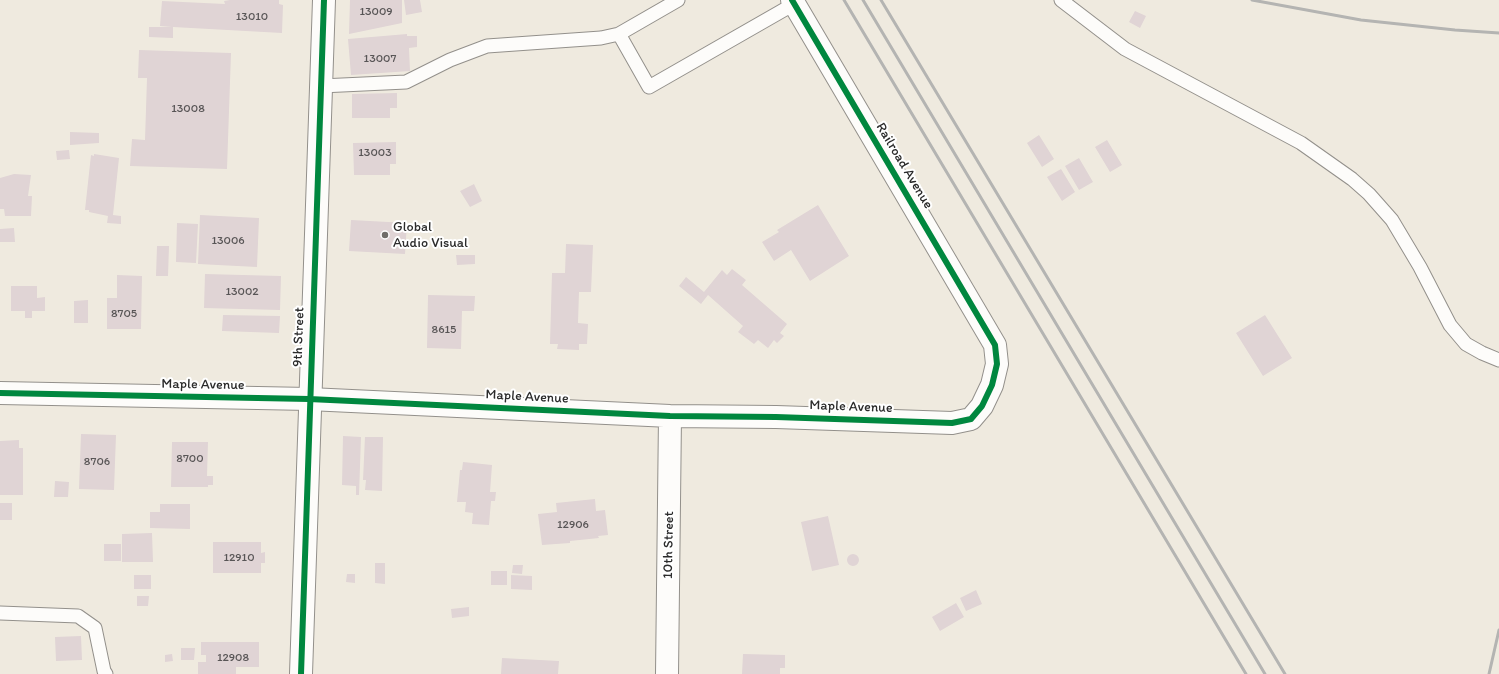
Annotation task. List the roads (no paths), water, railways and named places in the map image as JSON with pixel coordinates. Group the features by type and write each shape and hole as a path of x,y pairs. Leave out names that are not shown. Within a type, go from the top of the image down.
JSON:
{"street":[{"name":"9th Street","path":"301,674 309,399 324,0"},
{"name":"Railroad Avenue","path":"793,2 995,345"},
{"name":"Maple Avenue","path":"0,394 309,399 670,416 776,417 952,422 971,419 982,406 992,385 997,364 995,345"},
{"name":"10th Street","path":"668,674 670,416"}],"lane":[{"path":"321,86 406,82 450,60 488,46 601,38 619,34 678,0"},
{"path":"1061,0 1125,48 1301,143 1352,180 1369,194 1392,220 1420,267 1450,325 1466,344 1499,360"},
{"path":"619,34 649,88 793,2"},
{"path":"0,612 78,616 95,628 104,671 106,674"}],"railway":[{"path":"844,0 1246,674"},
{"path":"863,0 1265,674"},
{"path":"881,0 1285,674"},
{"path":"1252,0 1361,20 1499,33"},
{"path":"1489,674 1499,630"}],"place":[{"name":"Global Audio Visual","path":"385,235"}]}
